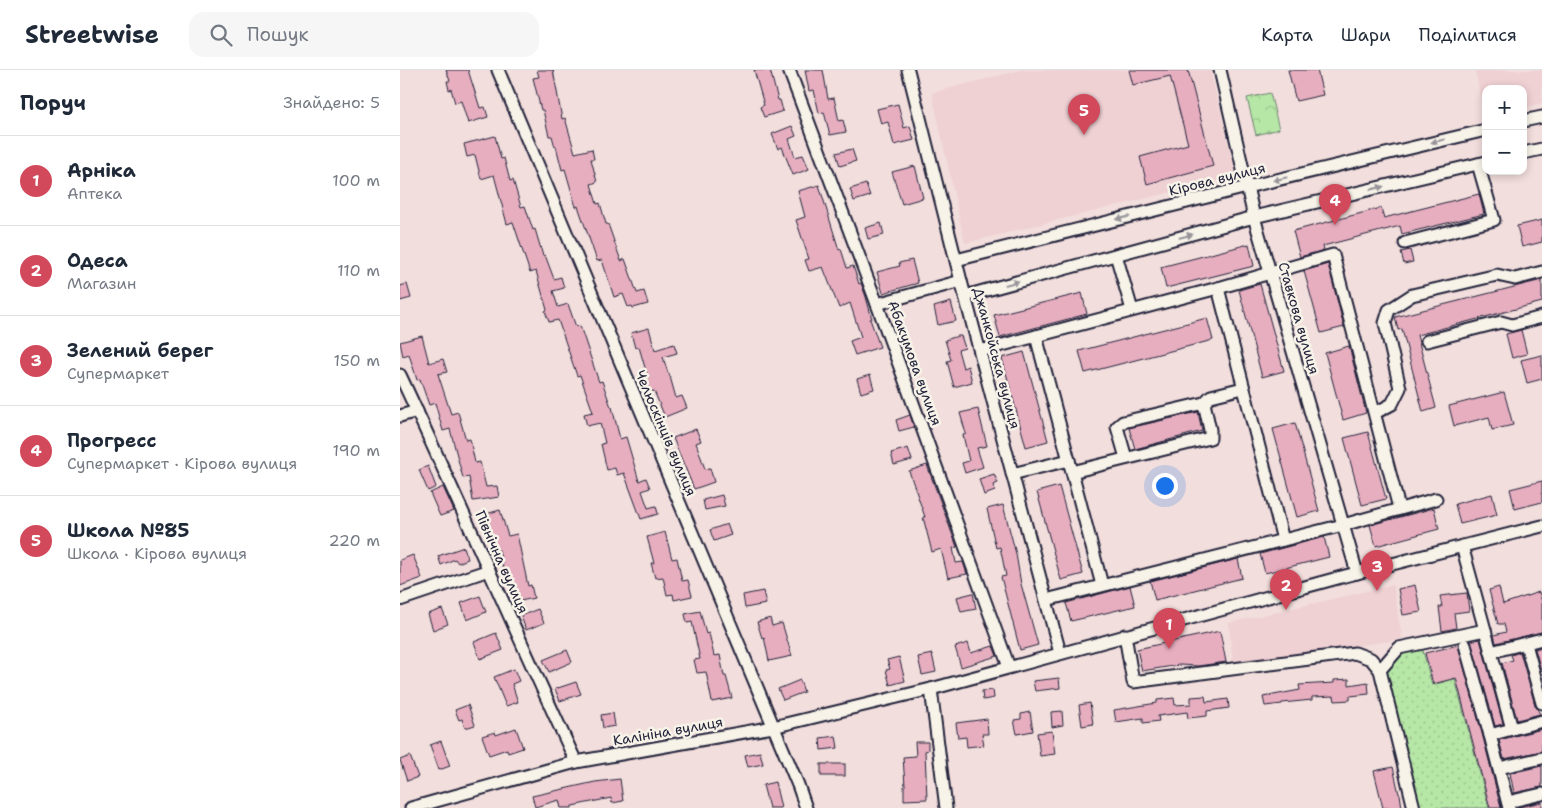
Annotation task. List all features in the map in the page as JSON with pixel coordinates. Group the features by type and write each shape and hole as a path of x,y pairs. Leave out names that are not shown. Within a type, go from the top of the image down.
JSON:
{"street":[{"name":"Челюскінців вулиця","path":"498,70 806,808"},
{"name":"Абакумова вулиця","path":"789,70 877,304 1009,667"},
{"name":"Джанкойська вулиця","path":"908,70 961,282 1060,653"},
{"name":"Ставкова вулиця","path":"1220,70 1254,217 1357,573"},
{"path":"1527,120 1542,117"},
{"name":"Кірова вулиця","path":"956,260 1247,187 1482,131"},
{"path":"1527,152 1542,148"},
{"path":"965,296 1254,217 1482,163"},
{"path":"1405,243 1494,220 1485,175"},
{"path":"1116,255 1132,310"},
{"path":"980,351 1218,288 1333,255 1399,508"},
{"path":"1375,413 1392,404 1400,388 1385,322 1389,310 1412,295 1497,275 1515,279 1542,272"},
{"path":"877,304 961,282"},
{"path":"1218,288 1282,540"},
{"path":"1427,341 1501,322 1512,325 1542,317"},
{"path":"1036,336 1102,586"},
{"name":"Північна вулиця","path":"400,375 576,762"},
{"path":"1126,458 1117,427 1122,422 1204,403 1211,396 1244,388"},
{"path":"1072,472 1210,438 1204,403"},
{"path":"400,416 417,411"},
{"path":"1012,474 1068,460"},
{"path":"1046,600 1343,525 1436,499"},
{"name":"Калініна вулиця","path":"411,808 576,762 773,728 931,689 1357,573 1542,526"},
{"path":"1462,546 1512,729"},
{"path":"400,600 489,570"},
{"path":"1380,670 1399,648 1485,630"},
{"path":"1125,635 1133,682 1355,653 1371,659 1380,670 1414,808"},
{"path":"1491,652 1542,639"},
{"path":"1526,644 1539,681 1542,703"},
{"path":"1465,645 1508,805 1542,794"},
{"path":"931,689 946,808"},
{"path":"1490,735 1542,721"},
{"path":"1498,768 1542,758"}],"shaded area":[{"path":"1021,70 1210,70 1236,176 965,243 932,93"},
{"path":"1475,70 1542,70 1542,103 1527,107 1527,85 1482,85 1482,102"},
{"path":"1393,585 1402,639 1233,664 1229,623"}],"green space":[{"path":"1270,93 1279,129 1256,135 1247,98"},
{"path":"1422,647 1432,685 1455,679 1489,808 1419,808 1385,673 1400,651"}],"building":[{"path":"446,70 468,70 480,108 485,107 488,117 468,123 461,101 455,103 451,89 449,90 447,81 450,81"},
{"path":"537,70 553,70 562,119 565,118 575,153 592,149 594,159 591,159 597,182 591,184 597,204 600,203 606,224 608,224 621,261 625,259 637,293 644,291 648,304 633,308 632,306 628,307 623,294 614,297 602,260 597,261 578,206 576,207 565,169 562,170 552,136 549,136 533,78 539,77"},
{"path":"754,70 770,70 783,111 764,117 760,107 764,105"},
{"path":"805,70 823,70 828,99 834,98 839,121 843,120 846,132 830,135 824,112 819,113 814,90 809,91"},
{"path":"1129,70 1188,70 1213,166 1147,184 1140,157 1188,144 1170,76 1133,85"},
{"path":"1288,70 1317,70 1323,95 1296,101"},
{"path":"898,104 904,128 910,126 914,140 894,145 888,122 881,124 877,109"},
{"path":"792,126 796,136 789,139 795,157 803,155 809,169 793,175 782,147 778,149 772,134"},
{"path":"495,136 501,159 504,158 510,181 513,180 521,207 525,206 533,230 535,229 543,256 545,255 554,279 561,277 564,288 553,291 558,307 568,304 576,327 580,326 599,382 602,381 612,407 620,439 626,437 639,481 646,478 650,488 642,491 648,508 656,506 658,514 641,519 624,473 617,475 615,468 607,470 601,444 605,443 600,423 587,426 584,414 593,412 580,375 577,376 558,320 549,322 536,271 530,273 513,222 507,224 494,175 481,179 475,155 467,157 464,144"},
{"path":"852,149 856,161 840,166 836,153"},
{"path":"915,166 923,198 902,204 892,172"},
{"path":"866,184 870,196 854,201 850,189"},
{"path":"819,185 839,250 841,249 847,268 853,266 859,284 861,283 872,319 870,319 880,347 855,355 850,341 861,337 850,303 839,308 823,267 809,271 805,260 809,259 796,220 805,217 798,191"},
{"path":"1479,194 1484,214 1402,234 1400,226 1323,246 1324,250 1300,257 1293,231 1381,208 1384,218"},
{"path":"1542,220 1542,242 1522,247 1517,226"},
{"path":"881,223 884,235 868,239 865,228"},
{"path":"1249,244 1254,266 1166,288 1161,267"},
{"path":"1410,250 1413,262 1404,264 1401,252"},
{"path":"912,260 918,283 883,293 877,272 900,266 899,263"},
{"path":"1328,264 1344,327 1321,333 1304,271"},
{"path":"1542,280 1542,302 1417,335 1436,408 1423,412 1402,329 1398,330 1395,317"},
{"path":"407,284 411,298 400,301 400,286"},
{"path":"1260,284 1284,371 1262,377 1239,290"},
{"path":"1082,293 1087,314 1000,337 994,315"},
{"path":"951,302 956,321 938,325 934,307"},
{"path":"1207,318 1213,340 1085,373 1079,351"},
{"path":"649,328 655,350 674,344 677,353 663,357 676,398 682,396 687,408 665,417 654,391 649,392 646,379 648,378 639,347 635,348 631,333"},
{"path":"1521,330 1527,354 1512,358 1506,334"},
{"path":"422,336 429,363 443,359 447,372 438,374 451,414 458,412 466,440 470,439 475,463 480,462 486,487 497,486 499,497 473,501 469,477 463,478 450,429 443,431 435,403 429,405 420,379 417,380 409,354 403,356 400,342"},
{"path":"961,336 965,348 958,350 963,368 968,366 972,382 954,387 947,361 951,360 945,340"},
{"path":"1349,346 1366,413 1343,420 1325,353"},
{"path":"1024,352 1048,441 1026,447 1002,358"},
{"path":"1542,355 1542,379 1527,383 1521,360"},
{"path":"870,375 874,389 861,393 857,379"},
{"path":"1504,392 1513,425 1492,430 1489,417 1454,426 1449,406"},
{"path":"978,409 987,446 977,448 983,467 965,473 962,463 969,461 963,435 966,434 960,413"},
{"path":"1198,412 1202,431 1135,449 1129,428"},
{"path":"910,415 914,427 899,431 896,420"},
{"path":"1295,423 1319,511 1297,517 1273,429"},
{"path":"696,429 701,441 696,443 705,469 710,468 714,482 694,489 673,438"},
{"path":"1368,432 1386,499 1362,505 1344,438"},
{"path":"908,448 912,460 894,465 891,453"},
{"path":"927,465 957,547 953,548 956,563 963,562 967,574 948,578 941,549 932,552 923,517 925,517 909,471"},
{"path":"428,466 436,487 428,491 419,470"},
{"path":"994,474 998,483 993,485 995,491 984,495 979,479"},
{"path":"1542,481 1542,502 1515,509 1510,489"},
{"path":"1059,486 1083,574 1061,580 1037,492"},
{"path":"443,487 454,511 440,516 430,493"},
{"path":"1492,494 1497,515 1460,524 1455,504"},
{"path":"722,495 725,506 705,510 703,500"},
{"path":"1003,505 1016,554 1021,584 1038,645 1020,650 1001,577 1006,576 1000,547 996,548 987,509"},
{"path":"1434,508 1439,529 1376,546 1370,525"},
{"path":"500,510 508,536 517,534 528,586 531,585 534,598 516,602 511,576 505,577 499,550 495,551 489,527 483,529 479,516"},
{"path":"727,524 731,535 714,541 710,530"},
{"path":"665,532 672,559 677,558 682,581 688,580 692,596 674,600 673,594 667,595 663,577 655,578 651,563 654,563 647,537"},
{"path":"1324,537 1329,557 1265,573 1260,554"},
{"path":"464,547 468,559 458,563 455,559 441,565 438,556"},
{"path":"413,555 422,578 400,586 400,560"},
{"path":"1238,559 1242,578 1155,600 1150,581"},
{"path":"1415,585 1421,612 1403,615 1398,589"},
{"path":"1130,586 1135,606 1071,621 1066,603"},
{"path":"1499,587 1503,604 1539,592 1542,602 1542,632 1496,643 1494,635 1506,632 1504,624 1498,624 1489,590"},
{"path":"763,591 766,604 745,608 743,595"},
{"path":"973,593 976,609 961,612 957,597"},
{"path":"1467,593 1469,611 1454,613 1456,628 1442,631 1439,607 1442,607 1440,596"},
{"path":"480,596 486,612 467,620 461,603"},
{"path":"442,609 448,624 433,630 428,614"},
{"path":"538,609 544,623 526,630 521,616"},
{"path":"700,611 706,634 709,633 714,656 720,655 724,676 726,676 732,698 712,702 706,672 697,673 694,660 700,659 692,622 687,623 685,614"},
{"path":"770,618 772,626 782,623 792,656 769,661 764,637 762,638 757,622"},
{"path":"1220,631 1226,662 1198,666 1179,665 1142,671 1137,649"},
{"path":"496,633 503,650 480,659 474,642"},
{"path":"1480,639 1503,724 1495,726 1471,641"},
{"path":"968,643 971,653 993,646 997,656 961,667 955,647"},
{"path":"1458,645 1501,808 1490,808 1456,678 1433,684 1425,653"},
{"path":"1542,647 1542,670 1541,671 1535,649"},
{"path":"567,650 572,662 549,672 543,660"},
{"path":"1520,652 1535,705 1540,714 1517,720 1502,663 1513,660 1511,655"},
{"path":"932,654 936,672 922,675 918,657"},
{"path":"899,657 905,681 890,685 886,670 890,669 887,660"},
{"path":"514,669 519,681 512,684 518,702 506,706 494,677"},
{"path":"1059,678 1060,688 1035,691 1033,681"},
{"path":"1349,679 1349,685 1368,682 1369,694 1350,696 1350,700 1335,701 1334,696 1312,697 1312,700 1265,706 1263,697 1300,690 1299,685 1334,683 1334,680"},
{"path":"800,680 804,692 783,700 778,689"},
{"path":"576,682 581,694 560,701 555,689"},
{"path":"993,690 994,698 983,700 982,691"},
{"path":"1205,696 1206,702 1228,699 1229,708 1207,711 1207,716 1188,718 1187,712 1158,716 1159,721 1143,723 1143,718 1116,722 1114,710 1157,703 1157,700 1174,698 1175,705 1191,704 1191,697"},
{"path":"1090,703 1093,724 1082,726 1079,705"},
{"path":"468,705 475,725 465,728 462,719 459,720 455,710"},
{"path":"1062,711 1063,725 1052,727 1051,712"},
{"path":"1030,712 1033,731 1017,734 1014,720 1021,719 1021,714"},
{"path":"613,713 615,726 603,728 601,715"},
{"path":"987,719 988,734 982,734 984,745 967,747 966,737 958,738 956,723"},
{"path":"516,728 523,748 508,753 507,749 489,755 482,736 495,732 496,735"},
{"path":"1542,729 1542,751 1504,759 1499,740"},
{"path":"1052,731 1055,754 1040,756 1037,733"},
{"path":"836,736 838,748 821,750 820,738"},
{"path":"441,741 450,766 439,770 430,745"},
{"path":"915,742 928,742 928,750 925,751 927,799 904,800 903,757 916,756"},
{"path":"760,752 763,764 748,767 745,755"},
{"path":"410,756 418,777 407,781 400,760"},
{"path":"821,764 845,764 845,776 821,776"},
{"path":"1542,766 1542,787 1514,793 1510,773"},
{"path":"1393,767 1402,808 1383,808 1374,771"},
{"path":"620,779 623,801 612,803 611,798 572,806 572,808 561,808 559,800 535,807 532,796 595,782"},
{"path":"775,782 781,808 769,808 763,785"},
{"path":"1542,802 1542,808 1518,808 1518,807"}],"place":[{"name":"Школа №85","path":"1084,135"},
{"name":"Прогресс","path":"1335,225"},
{"name":"Зелений берег","path":"1377,591"},
{"name":"Одеса","path":"1286,610"},
{"name":"Арніка","path":"1169,649"}]}
